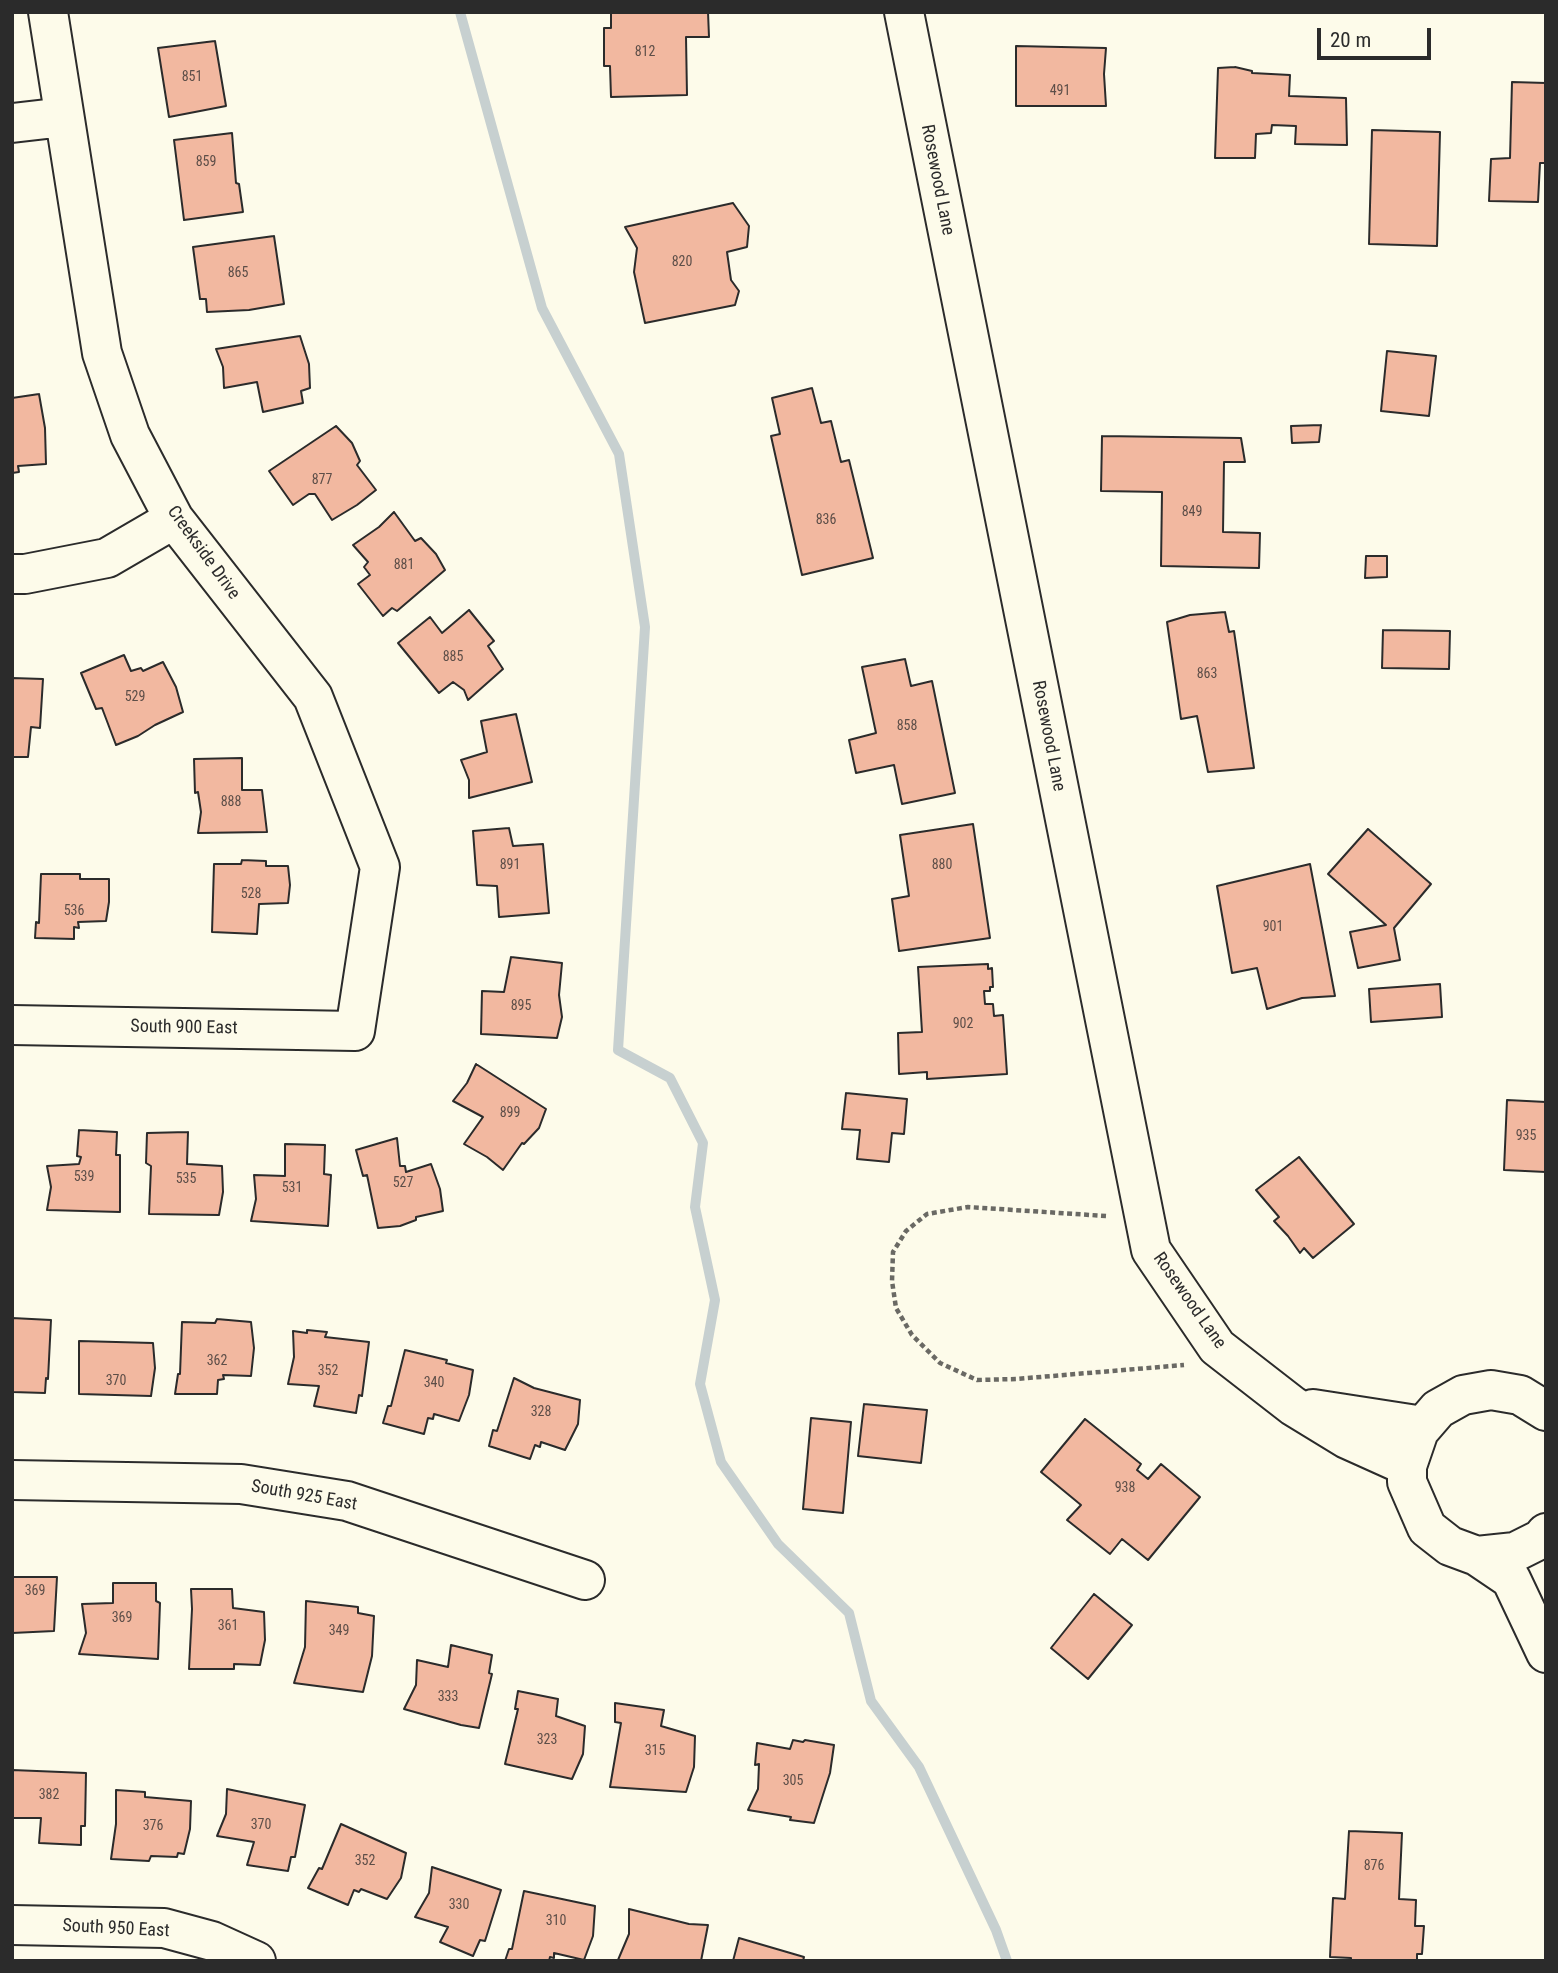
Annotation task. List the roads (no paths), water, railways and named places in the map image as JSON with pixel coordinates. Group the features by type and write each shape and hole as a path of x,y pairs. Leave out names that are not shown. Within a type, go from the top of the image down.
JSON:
{"street":[{"name":"Creekside Drive","path":"48,12 103,353 130,435 174,519 313,697 380,867 355,1031"},
{"name":"Rosewood Lane","path":"904,12 1152,1250 1217,1347 1293,1406 1347,1439 1407,1466"},
{"path":"12,123 64,117"},
{"path":"12,574 25,575 107,558 174,519"},
{"name":"South 900 East","path":"12,1025 355,1031"},
{"path":"1546,1411 1520,1395 1491,1390 1463,1395 1438,1409 1419,1431 1407,1466 1406,1482 1427,1528 1450,1546 1477,1556 1511,1579 1546,1653"},
{"name":"Rosewood Lane","path":"1293,1406 1423,1426"},
{"name":"South 925 East","path":"12,1480 241,1484 347,1501 584,1580"},
{"path":"1477,1556 1515,1552 1541,1539 1546,1533"},
{"name":"South 950 East","path":"12,1925 164,1928 212,1941 256,1961"}],"waterway":[{"path":"460,12 542,308 619,454 645,627 618,1050 670,1078 703,1143 695,1207 715,1300 700,1384 721,1462 778,1544 849,1613 871,1701 919,1767 996,1930 1007,1961"}]}
